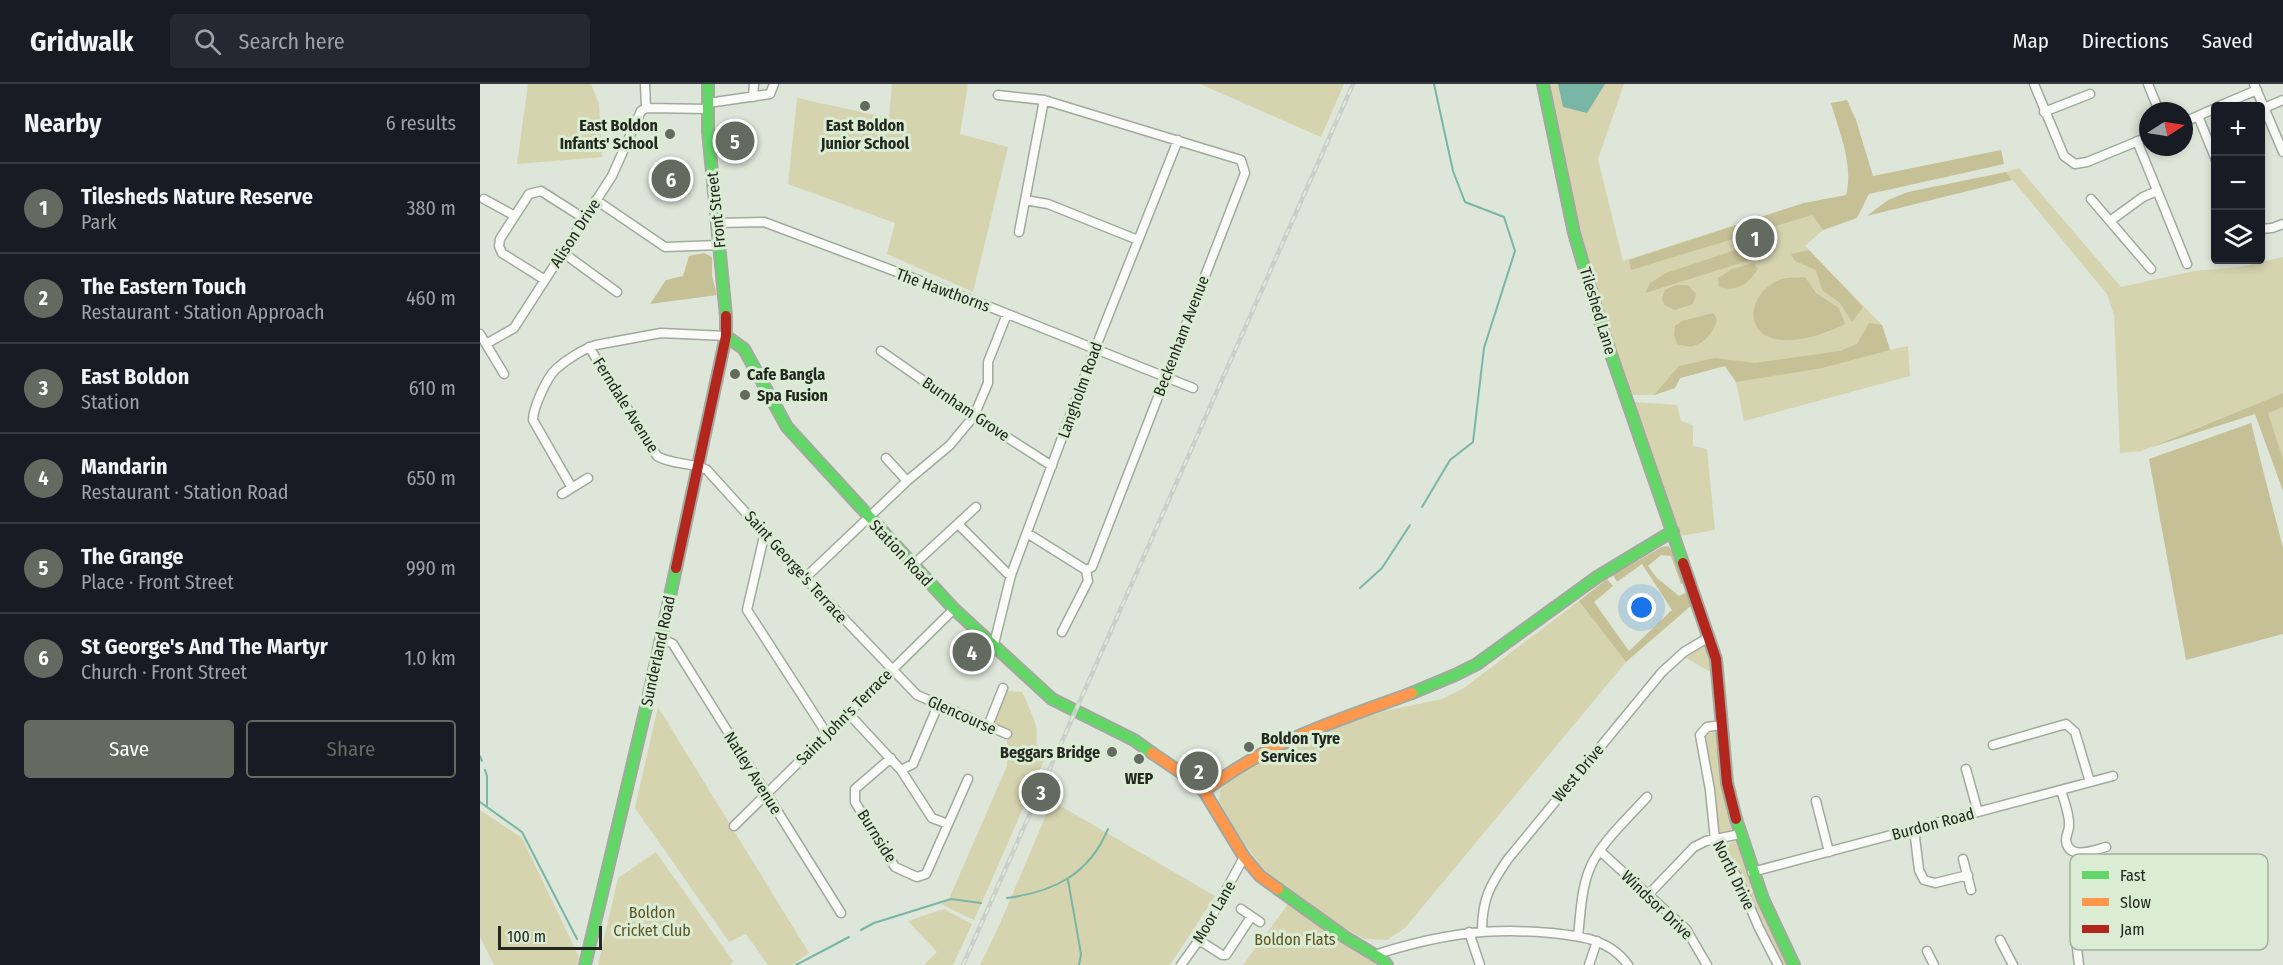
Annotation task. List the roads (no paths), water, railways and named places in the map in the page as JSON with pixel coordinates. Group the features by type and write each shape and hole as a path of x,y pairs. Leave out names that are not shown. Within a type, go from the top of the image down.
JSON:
{"main road":[{"name":"Front Street","path":"708,84 708,131 726,308 726,336"},
{"name":"Tileshed Lane","path":"1542,84 1574,233 1603,331 1709,638 1719,681 1727,783 1740,834 1752,872 1794,965"},
{"name":"Sunderland Road","path":"585,965 661,639 726,336"},
{"name":"Station Road","path":"726,336 744,349 787,427 954,609 1052,699 1134,740 1192,780 1204,791 1245,857 1260,876 1387,965"},
{"path":"1204,791 1230,770 1274,746 1346,716 1424,690 1472,667 1574,592 1653,541 1673,531"}],"street":[{"path":"645,84 646,108 708,106 770,94 774,84"},
{"path":"753,97 754,84"},
{"path":"2034,84 2064,156 2074,164 2087,162 2137,141 2187,264"},
{"path":"2148,84 2155,102"},
{"path":"2226,102 2255,87 2261,102"},
{"path":"2044,112 2090,94"},
{"path":"998,95 1044,100 1178,140"},
{"path":"1019,232 1044,100"},
{"path":"2265,108 2283,100"},
{"name":"Alison Drive","path":"486,344 514,328 612,176 641,111 646,108"},
{"path":"2193,118 2211,110"},
{"path":"2265,110 2283,152"},
{"path":"2198,116 2214,156"},
{"name":"Langholm Road","path":"994,644 1011,575 1095,349 1178,140"},
{"name":"Beckenham Avenue","path":"1062,632 1088,580 1086,570 1092,567 1245,173 1240,160 1178,140"},
{"path":"545,280 502,254 499,246 500,239 529,194 541,191 585,219"},
{"path":"2110,221 2143,197 2157,191"},
{"path":"484,199 515,216"},
{"path":"596,200 665,247 720,245"},
{"path":"1025,200 1048,204 1138,240"},
{"path":"2091,200 2151,269"},
{"name":"The Hawthorns","path":"718,223 764,222 1193,387"},
{"path":"2265,229 2283,224"},
{"path":"562,252 617,292"},
{"path":"805,578 907,481 950,445 974,416 988,383 988,362 1008,314"},
{"path":"572,488 533,420 535,409 556,369 589,347 661,333 726,336"},
{"path":"480,334 504,374"},
{"name":"Ferndale Avenue","path":"589,347 657,456 664,460 699,466"},
{"name":"Burnham Grove","path":"880,351 1052,466"},
{"path":"886,458 907,481"},
{"name":"Saint George's Terrace","path":"699,466 707,470 892,670"},
{"path":"562,494 588,478"},
{"path":"913,565 976,507"},
{"path":"958,524 1011,575"},
{"path":"765,532 747,610 827,734"},
{"path":"1027,534 1086,570"},
{"name":"Saint John's Terrace","path":"734,826 954,609"},
{"name":"West Drive","path":"1482,931 1485,897 1490,885 1508,859 1662,672 1684,652 1709,638"},
{"name":"Natley Avenue","path":"661,639 673,644 841,914"},
{"name":"Glencourse","path":"892,670 917,695 1007,734"},
{"path":"988,726 1003,688"},
{"path":"901,770 913,764 939,703"},
{"path":"848,714 901,770 932,818 948,824"},
{"path":"1993,744 2066,724 2075,732 2090,782"},
{"name":"North Drive","path":"1722,725 1707,728 1700,735 1710,790 1715,840 1737,877 1778,965"},
{"name":"Burnside","path":"891,758 855,789 855,801 895,867 917,877 926,874 968,779"},
{"path":"1966,769 1978,812"},
{"name":"Burdon Road","path":"1752,872 2113,776"},
{"path":"2061,790 2070,824 2066,840 2071,849 2083,853 2106,847"},
{"path":"1578,936 1582,896 1594,860 1647,797"},
{"path":"1816,801 1829,852"},
{"path":"1914,829 1919,870 1924,880 1935,883 1968,875"},
{"path":"1648,894 1694,847 1740,834"},
{"name":"Windsor Drive","path":"1600,851 1686,929 1707,965"},
{"name":"Moor Lane","path":"1181,965 1199,940 1245,857"},
{"path":"1963,859 1971,890"},
{"path":"1241,909 1260,922"},
{"path":"1199,940 1222,955 1226,955 1251,917"},
{"path":"1374,955 1430,938 1469,932 1518,930 1578,936 1596,941 1622,956 1628,965"},
{"path":"1469,932 1480,965"},
{"path":"2000,940 2013,965"},
{"path":"1589,965 1596,941"},
{"path":"2077,950 2079,965"},
{"path":"1927,951 1935,965"}],"water":[{"path":"1558,84 1605,84 1587,113 1563,107"}],"waterway":[{"path":"1422,507 1450,460 1473,442 1484,348 1515,251 1504,217 1465,202 1453,171 1434,84"},
{"path":"1360,588 1382,568 1410,525"},
{"path":"480,756 482,761"},
{"path":"485,770 487,805"},
{"path":"480,802 522,832 577,939"},
{"path":"1007,898 1040,891 1068,878 1091,858 1108,829"},
{"path":"1068,880 1081,954 1079,965"},
{"path":"861,930 874,923 951,899 981,903"},
{"path":"796,965 849,937"}],"railway":[{"path":"963,965 1353,84"}],"place":[{"name":"East Boldon Junior School","path":"865,106"},
{"name":"East Boldon Infants' School","path":"670,134"},
{"name":"The Grange","path":"735,141"},
{"name":"St George's And The Martyr","path":"671,179"},
{"name":"Tilesheds Nature Reserve","path":"1755,238"},
{"name":"Cafe Bangla","path":"735,374"},
{"name":"Spa Fusion","path":"745,395"},
{"name":"Mandarin","path":"972,652"},
{"name":"Boldon Tyre Services","path":"1249,747"},
{"name":"Beggars Bridge","path":"1112,752"},
{"name":"WEP","path":"1139,759"},
{"name":"The Eastern Touch","path":"1199,771"},
{"name":"East Boldon","path":"1041,792"}],"park label":[{"name":"Boldon Cricket Club","path":"652,921"},
{"name":"Boldon Flats","path":"1295,939"}]}
